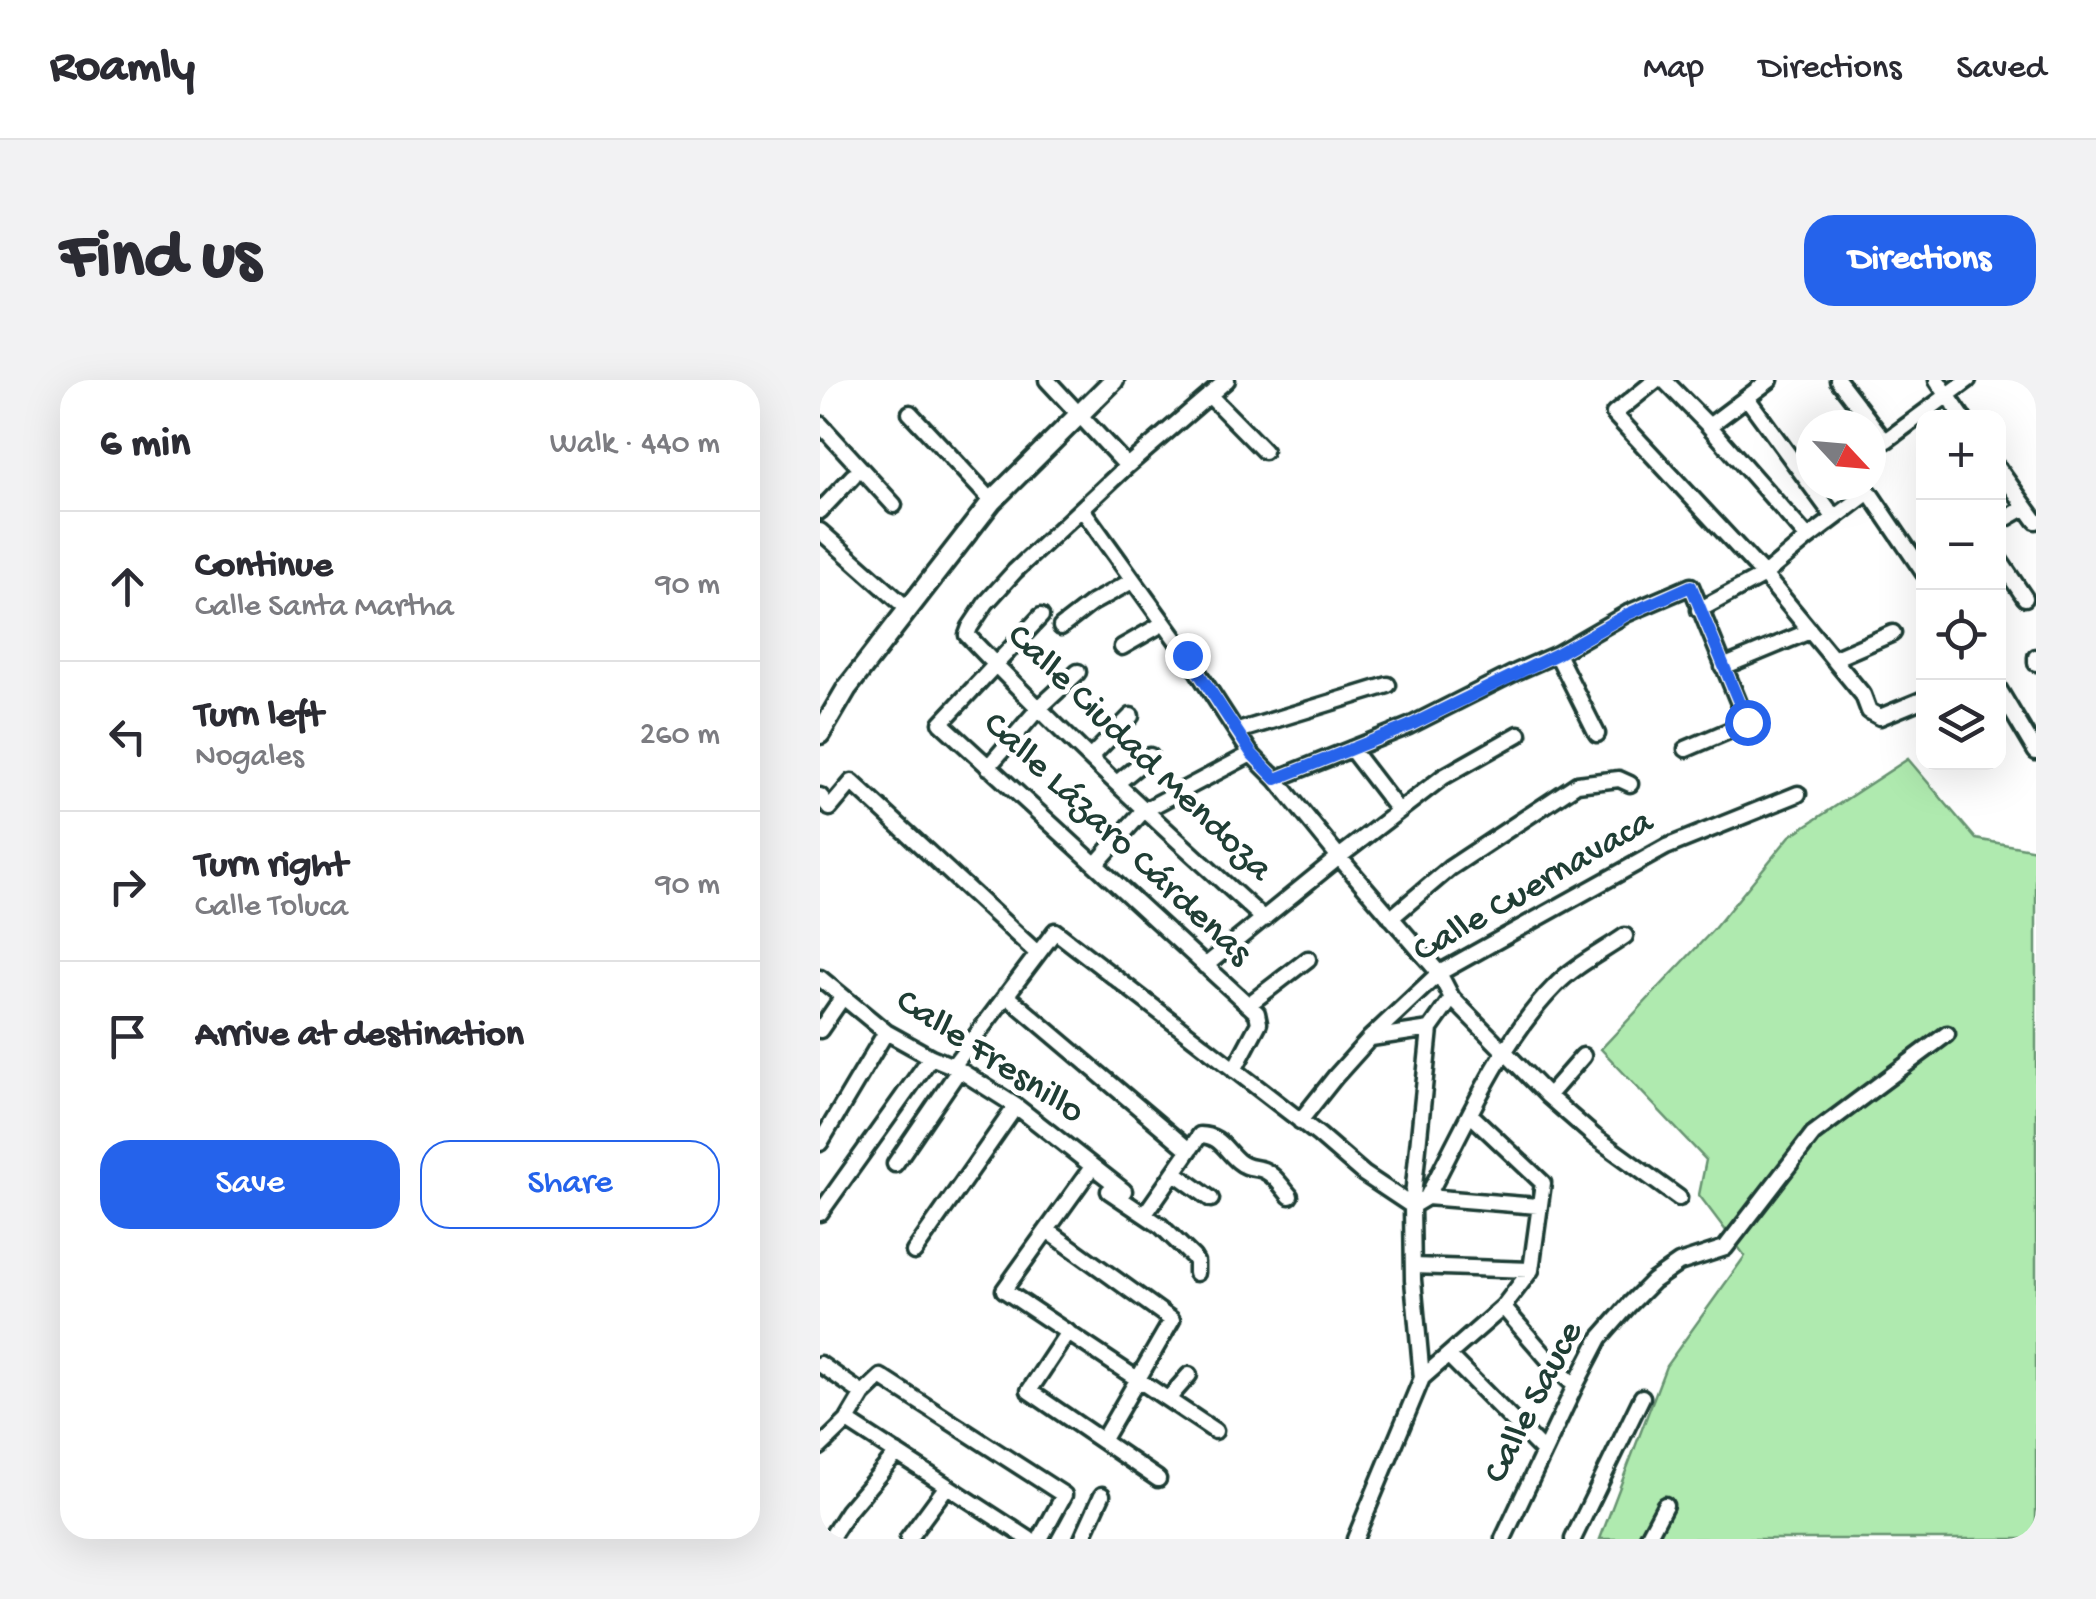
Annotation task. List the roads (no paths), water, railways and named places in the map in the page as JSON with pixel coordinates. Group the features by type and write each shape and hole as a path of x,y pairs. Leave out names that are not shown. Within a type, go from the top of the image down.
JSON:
{"main road":[{"path":"820,734 848,688 992,502 1114,380"}],"street":[{"path":"1048,380 1127,466"},
{"path":"1227,380 1082,509 1252,754 1439,973 1452,998 1548,1096 1595,1137 1678,1198"},
{"path":"1656,380 1614,414 1764,575 1862,695 1870,712 1880,717 1916,703"},
{"path":"1664,380 1808,538"},
{"path":"1709,426 1770,380"},
{"path":"1838,380 1887,440 1968,380"},
{"path":"1937,380 1958,410"},
{"path":"1209,396 1264,451"},
{"path":"1748,398 1834,517"},
{"path":"910,413 992,502"},
{"path":"820,424 894,505"},
{"path":"820,511 853,476"},
{"path":"2006,479 2036,521"},
{"path":"1700,610 1764,575 1870,492 1916,561"},
{"path":"2006,518 2026,506"},
{"name":"Calle Ciudad Mendoza","path":"1082,509 1015,571 986,603 967,635 1143,811 1264,919"},
{"path":"822,537 909,610"},
{"path":"2006,570 2024,598"},
{"path":"1062,627 1092,603 1132,581"},
{"path":"1276,779 1409,726 1691,586 1747,722 1686,749"},
{"path":"995,664 1041,616"},
{"path":"1122,648 1164,623"},
{"path":"1723,666 1810,631"},
{"path":"1833,660 1893,633"},
{"path":"1557,654 1597,734"},
{"name":"Calle Lázaro Cárdenas","path":"995,664 941,723 1248,1005"},
{"path":"988,766 1078,672"},
{"path":"1238,731 1388,686"},
{"path":"2006,701 2036,752"},
{"path":"1090,758 1131,716"},
{"path":"1206,966 1398,810 1443,777 1519,734"},
{"path":"1351,750 1398,810"},
{"path":"1096,864 1143,811 1252,754"},
{"path":"1116,783 1150,756"},
{"path":"1391,918 1450,868 1576,784 1619,778 1630,784"},
{"path":"825,802 852,782 1036,953"},
{"name":"Calle Cuernavaca","path":"1300,1121 1370,1038 1439,973 1666,847 1798,794"},
{"path":"895,1164 1006,995 1055,932 1364,1174 1412,1206"},
{"path":"1412,1206 1427,1197 1504,1052 1534,1010 1558,983 1625,936"},
{"path":"1234,1070 1259,1023 1260,1018 1248,1005 1308,959"},
{"name":"Calle Fresnillo","path":"820,978 886,1032 956,1068 1016,1106 1089,1171 1124,1191"},
{"path":"1006,995 1189,1150"},
{"path":"820,1030 842,998"},
{"path":"1422,1378 1412,1206 1430,1030 1452,998"},
{"path":"1370,1038 1430,1030"},
{"path":"820,1142 886,1032"},
{"name":"Calle Sauce","path":"1502,1539 1600,1338 1628,1304 1679,1263 1725,1248 1813,1134 1947,1034"},
{"path":"1548,1096 1583,1056"},
{"path":"820,1213 826,1193 931,1057"},
{"path":"914,1252 1016,1106"},
{"path":"1355,1539 1422,1378 1503,1307 1531,1270 1543,1183 1471,1115"},
{"path":"1146,1214 1200,1135 1213,1136 1252,1170 1262,1169 1290,1196"},
{"path":"1196,1273 1193,1256 1089,1171 1004,1290 1214,1430"},
{"path":"1175,1173 1211,1198"},
{"path":"1427,1197 1538,1206"},
{"path":"1047,1230 1172,1320 1102,1441"},
{"path":"1413,1266 1531,1270"},
{"path":"1503,1307 1575,1386"},
{"path":"1068,1332 1029,1391 1158,1479"},
{"path":"1448,1355 1544,1452"},
{"path":"820,1364 863,1394"},
{"path":"1168,1399 1189,1375"},
{"path":"822,1439 846,1421 863,1394 881,1377 1064,1495 1040,1539"},
{"path":"1573,1539 1642,1397"},
{"path":"846,1421 1029,1539"},
{"path":"830,1539 896,1453"},
{"path":"908,1539 947,1486"},
{"path":"1082,1539 1102,1494"},
{"path":"1647,1539 1665,1505"}]}
